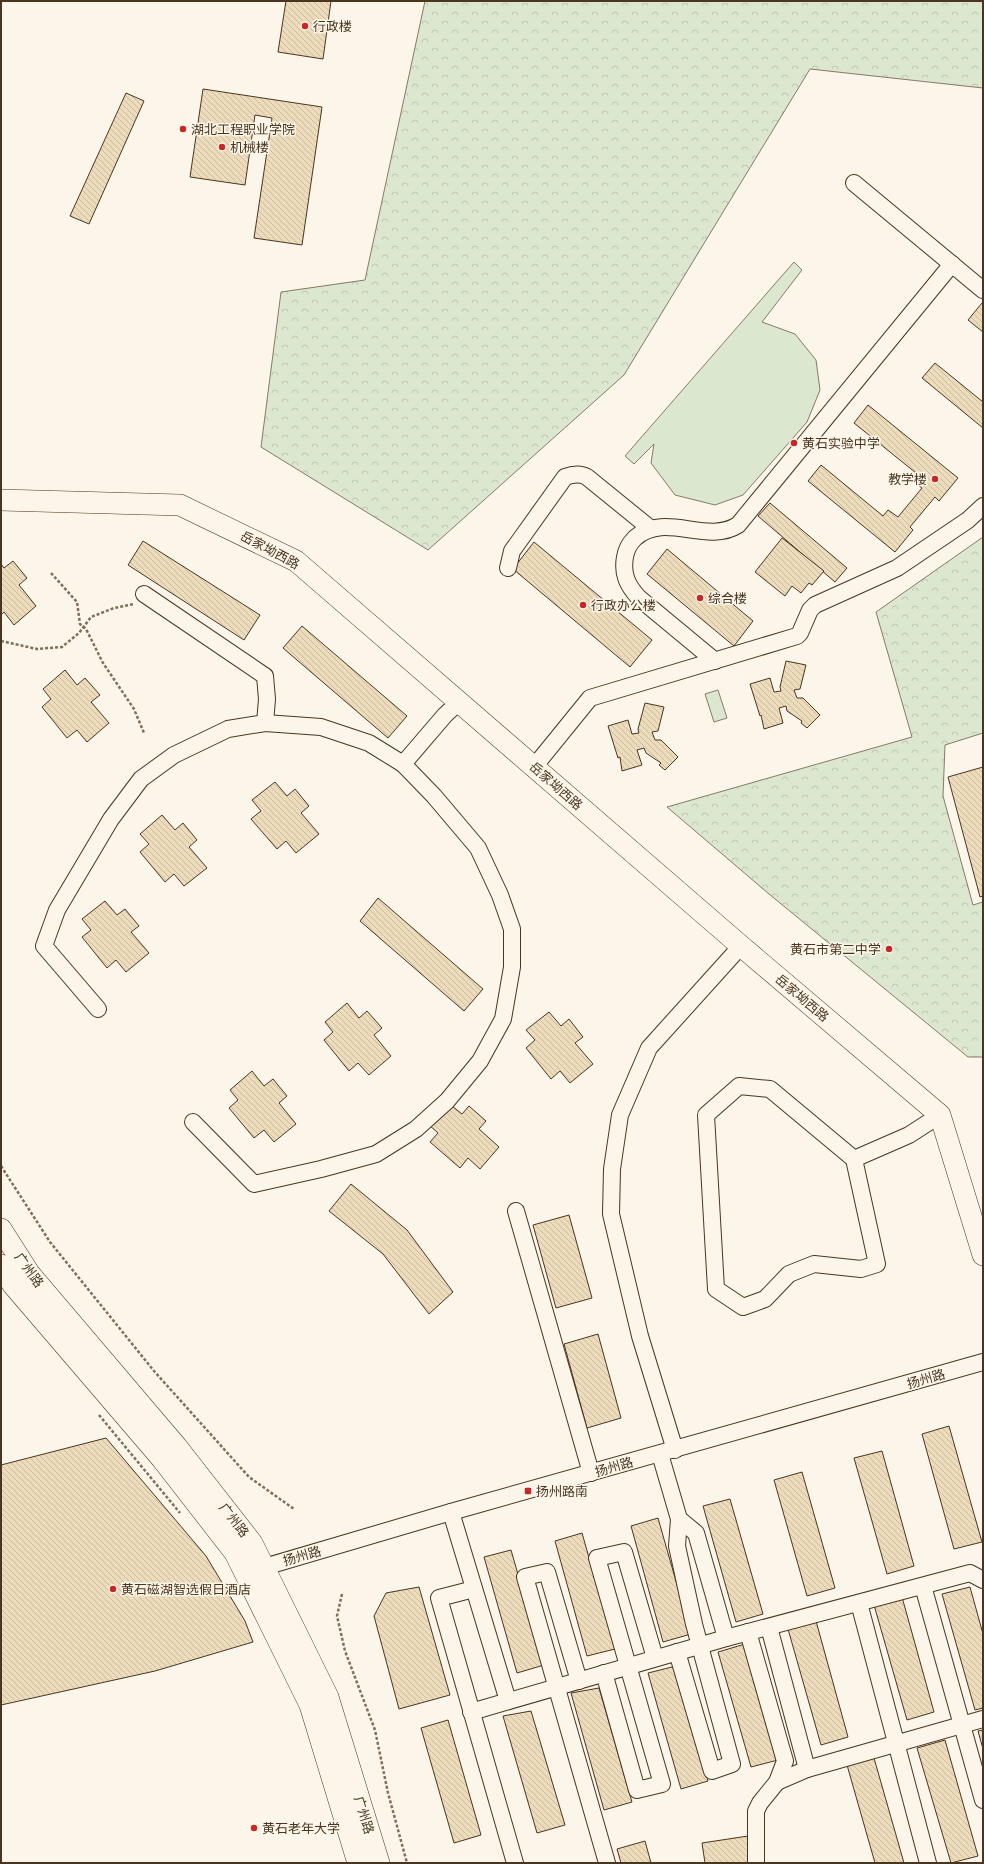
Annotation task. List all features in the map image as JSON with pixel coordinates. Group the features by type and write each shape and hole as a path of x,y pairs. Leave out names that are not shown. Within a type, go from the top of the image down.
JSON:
{"main road":[{"name":"岳家坳西路","path":"1,500 180,505 296,561 741,946 940,1115"},
{"path":"940,1115 983,1256"},
{"name":"广州路","path":"1,1229 29,1273 177,1447 252,1542 328,1697 379,1863"},
{"name":"广州路","path":"1,1265 13,1285 162,1459 235,1553 310,1705 358,1863"}],"street":[{"path":"854,183 983,290"},
{"path":"715,661 639,598 628,586 623,564 626,551 640,534 657,527 713,532 724,531 738,525 952,264"},
{"path":"508,568 512,551 565,477 572,475 578,474 587,477 651,529"},
{"path":"534,767 590,698 797,636 800,633 810,610 815,605 897,568 968,520 983,506"},
{"path":"144,594 265,676 268,699 266,723"},
{"path":"403,764 445,715 459,702"},
{"path":"98,1009 44,946 57,910 87,857 111,819 141,779 174,755 228,729 266,723 321,727 369,743 403,764 434,796 478,848 500,894 512,929 512,967 503,1019 480,1061 447,1101 416,1129 376,1154 321,1170 254,1184 193,1122"},
{"path":"678,1652 712,1771 732,1764 701,1645 694,1624 677,1546 679,1519 667,1452 611,1214 612,1169 620,1115 649,1048 741,946"},
{"path":"739,1086 770,1089 854,1159 877,1264 861,1269 814,1264 789,1274 765,1299 743,1307 716,1289 706,1115 739,1086"},
{"path":"854,1159 910,1135 940,1115"},
{"path":"516,1211 591,1473"},
{"name":"扬州路","path":"245,1573 451,1512 983,1362"},
{"path":"451,1512 508,1701"},
{"path":"679,1519 696,1533 726,1638"},
{"path":"604,1673 637,1790 662,1784 629,1666 596,1558 624,1552 655,1658"},
{"path":"579,1681 547,1572 526,1577 607,1863"},
{"path":"471,1712 726,1638 970,1573 983,1580"},
{"path":"923,1586 983,1800"},
{"path":"474,1589 439,1598 515,1863"},
{"path":"859,1603 928,1863"},
{"path":"769,1627 807,1769"},
{"path":"748,1632 786,1760 777,1782 760,1803 756,1811 756,1863"},
{"path":"777,1782 807,1769 983,1720"}],"path":[{"path":"51,574 78,602 80,624 103,663 134,709 144,733"},
{"path":"1,641 37,649 62,647 79,633 91,617 114,608 132,606 144,594"},
{"path":"1,1166 50,1242 154,1371 249,1477 294,1509"},
{"path":"96,1411 181,1514"},
{"path":"342,1594 337,1616 345,1651 375,1730 388,1793 407,1863"}],"green space":[{"path":"425,1 983,1 983,88 810,69 624,375 428,550 261,447 281,292 365,280"},
{"path":"794,262 802,270 762,322 795,334 816,360 820,390 807,422 743,495 715,505 675,495 651,463 654,444 634,464 625,456"},
{"name":"黄石市第二中学","path":"983,537 983,733 945,745 943,796 973,905 983,902 983,1057 968,1057 769,894 667,807 912,737 876,612"},
{"path":"718,690 727,718 714,722 705,694"}],"building":[{"name":"行政楼","path":"286,1 331,1 323,59 278,52"},
{"name":"机械楼","path":"203,89 322,107 302,245 254,238 272,118 255,115 245,185 190,177"},
{"path":"126,93 144,101 89,224 70,216"},
{"path":"983,303 983,332 968,320"},
{"path":"935,363 983,402 983,428 922,378"},
{"name":"教学楼","path":"868,405 958,478 939,501 935,497 910,527 913,530 895,552 808,481 821,465 883,516 888,510 898,517 922,488 911,480 916,473 854,423"},
{"path":"770,503 847,568 835,582 758,516"},
{"path":"782,538 824,571 812,585 809,583 801,593 792,586 785,596 755,572"},
{"path":"143,541 260,615 244,640 128,565"},
{"name":"行政办公楼","path":"534,542 652,640 630,667 513,569"},
{"name":"综合楼","path":"667,549 753,621 734,646 647,574"},
{"path":"13,561 27,578 19,585 36,606 14,625 4,612 1,615 1,564 4,568"},
{"path":"302,626 407,716 388,738 283,648"},
{"path":"786,661 806,665 800,689 794,690 797,698 803,698 820,715 807,728 801,723 802,721 787,711 786,706 779,708 783,723 764,729 761,715 760,716 750,684 770,678 774,692 781,691 780,687"},
{"path":"65,670 77,685 85,678 100,695 91,702 109,723 87,742 77,730 67,738 42,707 51,699 43,689"},
{"path":"645,703 664,707 658,731 652,732 655,740 661,740 678,757 665,770 659,765 661,763 646,753 644,748 637,750 642,765 622,771 620,757 618,758 608,726 628,720 632,734 639,733 638,729"},
{"path":"983,767 983,896 980,897 948,777"},
{"path":"275,782 287,796 295,789 309,806 301,813 319,834 296,853 286,841 277,849 251,819 261,811 252,800"},
{"path":"162,815 175,830 183,823 197,840 189,847 207,868 184,886 174,874 165,882 140,852 149,844 140,834"},
{"path":"378,898 483,989 464,1011 360,921"},
{"path":"105,901 117,915 125,909 139,926 131,932 149,953 126,972 116,960 107,968 82,937 91,930 82,919"},
{"path":"347,1003 359,1018 367,1011 382,1028 374,1035 391,1056 369,1075 358,1063 349,1071 324,1040 333,1032 325,1022"},
{"path":"549,1012 561,1026 569,1019 583,1037 575,1043 593,1064 570,1083 560,1071 551,1079 526,1048 535,1040 526,1030"},
{"path":"252,1071 264,1086 273,1079 287,1096 279,1103 296,1124 274,1142 264,1130 254,1138 229,1108 238,1100 230,1090"},
{"path":"447,1102 462,1114 469,1106 486,1121 479,1129 499,1147 480,1169 468,1158 460,1168 430,1142 438,1133 428,1124"},
{"path":"351,1184 407,1230 453,1292 429,1314 383,1254 329,1211"},
{"path":"569,1215 592,1298 556,1308 533,1225"},
{"path":"598,1334 621,1418 587,1428 564,1344"},
{"path":"949,1426 982,1542 954,1549 922,1434"},
{"name":"黄石磁湖智选假日酒店","path":"106,1438 206,1556 245,1621 253,1642 155,1671 1,1705 1,1465"},
{"path":"882,1451 914,1566 887,1574 854,1458"},
{"path":"802,1472 835,1588 807,1596 774,1480"},
{"path":"730,1499 763,1614 736,1622 703,1506"},
{"path":"658,1518 691,1634 663,1642 631,1526"},
{"path":"582,1533 615,1649 587,1656 555,1541"},
{"path":"511,1550 544,1665 517,1673 484,1557"},
{"path":"419,1587 450,1695 399,1709 374,1616 386,1593"},
{"path":"970,1587 983,1634 983,1708 975,1710 942,1594"},
{"path":"902,1597 934,1712 907,1720 874,1605"},
{"path":"816,1621 848,1737 821,1745 788,1629"},
{"path":"745,1644 778,1760 751,1767 718,1652"},
{"path":"676,1666 708,1781 681,1789 648,1673"},
{"path":"599,1688 632,1802 604,1810 571,1693"},
{"path":"531,1711 565,1825 537,1833 503,1716"},
{"path":"448,1720 481,1835 454,1843 421,1728"},
{"path":"983,1730 983,1749 978,1731"},
{"path":"945,1740 978,1856 951,1863 917,1748"},
{"path":"874,1758 904,1863 875,1863 847,1765"},
{"path":"748,1836 750,1863 705,1863 702,1843"},
{"path":"645,1841 651,1863 621,1863 617,1849"}],"place":[{"name":"行政楼","path":"305,26"},
{"name":"湖北工程职业学院","path":"183,129"},
{"name":"机械楼","path":"222,147"},
{"name":"黄石实验中学","path":"794,443"},
{"name":"教学楼","path":"935,479"},
{"name":"综合楼","path":"700,598"},
{"name":"行政办公楼","path":"583,605"},
{"name":"黄石市第二中学","path":"889,949"},
{"name":"扬州路南","path":"528,1491"},
{"name":"黄石磁湖智选假日酒店","path":"113,1589"},
{"name":"黄石老年大学","path":"254,1828"}]}
